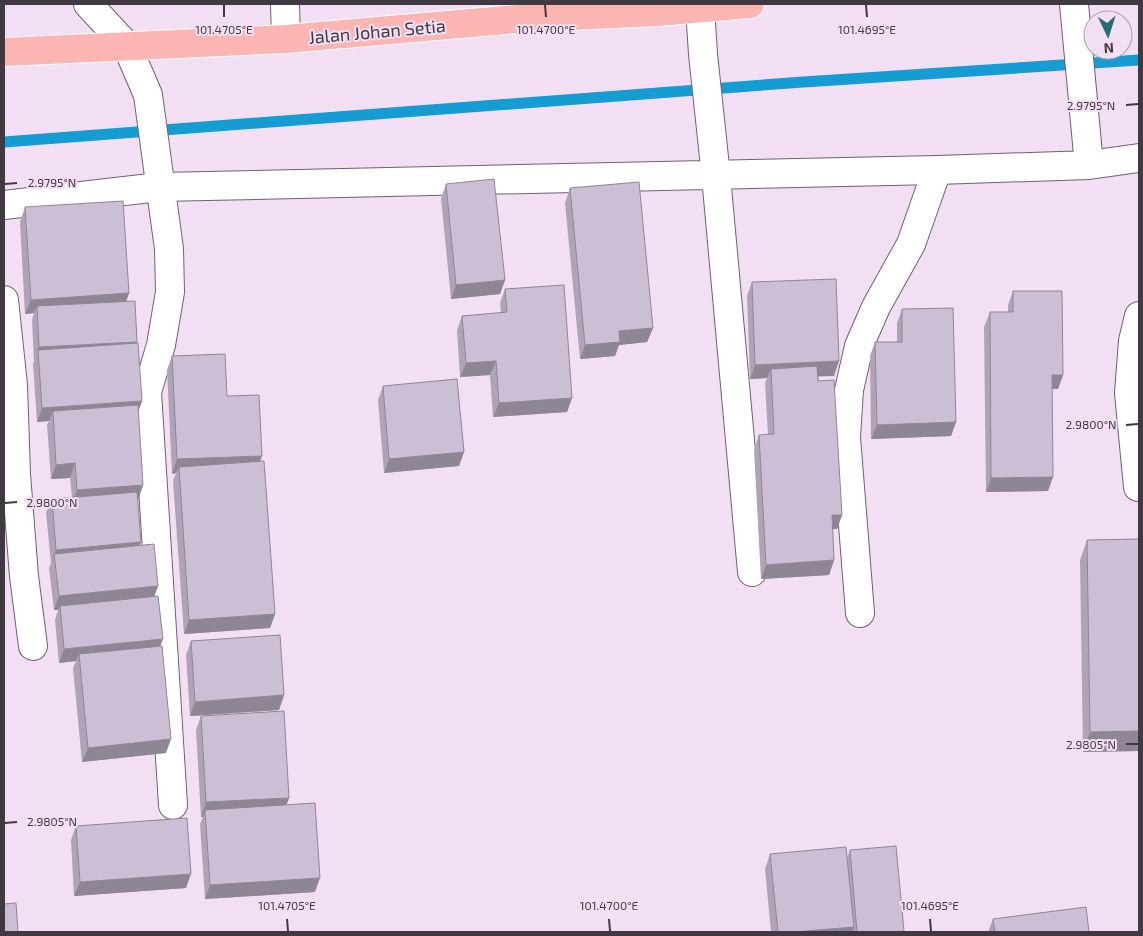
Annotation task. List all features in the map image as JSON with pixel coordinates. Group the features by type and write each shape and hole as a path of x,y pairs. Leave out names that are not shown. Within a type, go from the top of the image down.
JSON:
{"main road":[{"name":"Jalan Johan Setia","path":"4,52 286,39 531,11 700,8 750,4"}],"street":[{"path":"88,4 127,46 148,95 159,187 169,249 170,292 161,345 147,392 174,805"},
{"path":"285,4 286,39"},
{"path":"1074,4 1089,165"},
{"path":"700,8 702,54 716,176 752,572"},
{"path":"4,205 159,187 938,170 1089,165 1139,158"},
{"path":"860,613 846,437 849,390 858,346 876,307 911,244 938,170"},
{"path":"4,300 13,385 16,474 24,576 33,646"},
{"path":"1138,487 1129,393 1133,340 1139,316"}],"building":[{"path":"494,179 505,280 456,285 446,184"},
{"path":"639,182 653,328 619,331 620,342 585,345 570,188"},
{"path":"123,201 129,293 31,300 25,207"},
{"path":"836,279 839,361 755,365 752,282"},
{"path":"564,285 572,398 499,403 496,361 466,363 462,316 507,312 505,289"},
{"path":"1013,291 1062,291 1063,375 1052,375 1053,477 991,478 990,312 1013,312"},
{"path":"135,301 137,342 39,347 37,306"},
{"path":"953,308 956,422 877,425 875,342 902,342 902,309"},
{"path":"138,343 142,401 42,408 38,350"},
{"path":"225,354 227,396 259,395 262,456 177,459 172,356"},
{"path":"817,366 818,381 834,380 842,515 832,515 834,560 766,565 759,435 774,434 771,369"},
{"path":"457,379 464,452 389,459 383,386"},
{"path":"138,405 143,485 77,490 75,463 56,465 53,411"},
{"path":"264,461 275,614 189,620 179,467"},
{"path":"137,492 141,542 56,550 52,499"},
{"path":"1139,539 1139,731 1090,732 1087,540"},
{"path":"154,544 158,586 59,596 54,554"},
{"path":"158,596 163,639 64,649 60,606"},
{"path":"280,635 284,695 195,702 191,641"},
{"path":"162,646 171,739 88,748 79,654"},
{"path":"284,711 289,798 206,802 201,716"},
{"path":"315,803 320,878 210,885 205,810"},
{"path":"187,818 191,874 80,882 76,826"},
{"path":"896,846 904,931 857,932 850,850"},
{"path":"846,847 854,927 778,932 770,854"},
{"path":"16,903 18,932 4,932 4,904"},
{"path":"1086,907 1089,932 995,932 993,919"}],"waterway":[{"path":"4,142 803,82 1139,60"}]}
